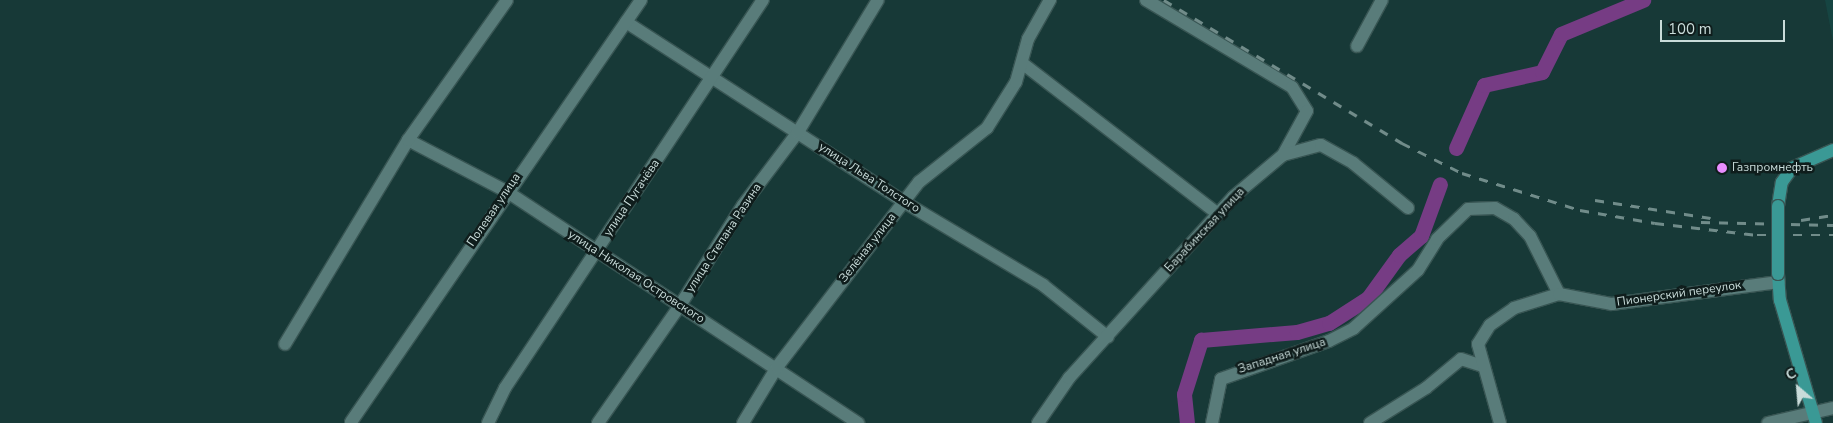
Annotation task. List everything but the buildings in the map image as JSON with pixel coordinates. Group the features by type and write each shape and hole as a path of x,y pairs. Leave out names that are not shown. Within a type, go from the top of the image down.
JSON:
{"main road":[{"path":"1814,418 1778,278 1778,206 1782,182 1792,168 1833,150"}],"street":[{"path":"285,344 408,140 507,0"},
{"name":"Полевая улица","path":"351,422 506,191 641,0"},
{"name":"улица Пугачёва","path":"488,423 505,388 763,0"},
{"name":"улица Степана Разина","path":"598,423 680,308 743,205 798,132 878,0"},
{"name":"Зелёная улица","path":"743,423 777,367 904,202 926,176 986,128 1016,82 1028,40 1050,0"},
{"path":"1146,0 1292,87 1307,111 1282,155"},
{"path":"1357,46 1382,0"},
{"name":"улица Льва Толстого","path":"626,22 714,76 904,202 1043,285 1108,337"},
{"path":"1022,63 1218,214"},
{"name":"улица Николая Островского","path":"408,140 506,191 680,308 777,367 858,423"},
{"name":"Барабинская улица","path":"1038,423 1069,378 1218,214 1282,155 1322,146 1353,163 1408,208"},
{"name":"Западная улица","path":"1212,423 1221,379 1329,341 1354,328 1418,270 1437,239 1468,209 1495,208 1514,219 1530,236 1559,294"},
{"name":"Пионерский переулок","path":"1483,366 1478,344 1490,325 1514,308 1559,294 1612,304 1778,278"},
{"path":"1370,423 1461,359 1483,366 1500,423"},
{"path":"1768,423 1814,418 1833,408"}],"shaded area":[{"path":"1825,0 1833,0 1833,41"}],"waterway":[{"path":"1456,148 1484,85 1542,72 1561,34 1643,0"},
{"path":"1187,423 1184,394 1201,340 1297,332 1329,323 1368,298 1399,255 1421,236 1440,184"}],"railway":[{"path":"1164,0 1402,143 1462,173 1580,210 1655,223 1757,235 1833,235"},
{"path":"1595,200 1711,218"},
{"path":"1801,220 1833,215"},
{"path":"1701,222 1833,225"}],"place":[{"name":"Газпромнефть","path":"1722,168"}]}
